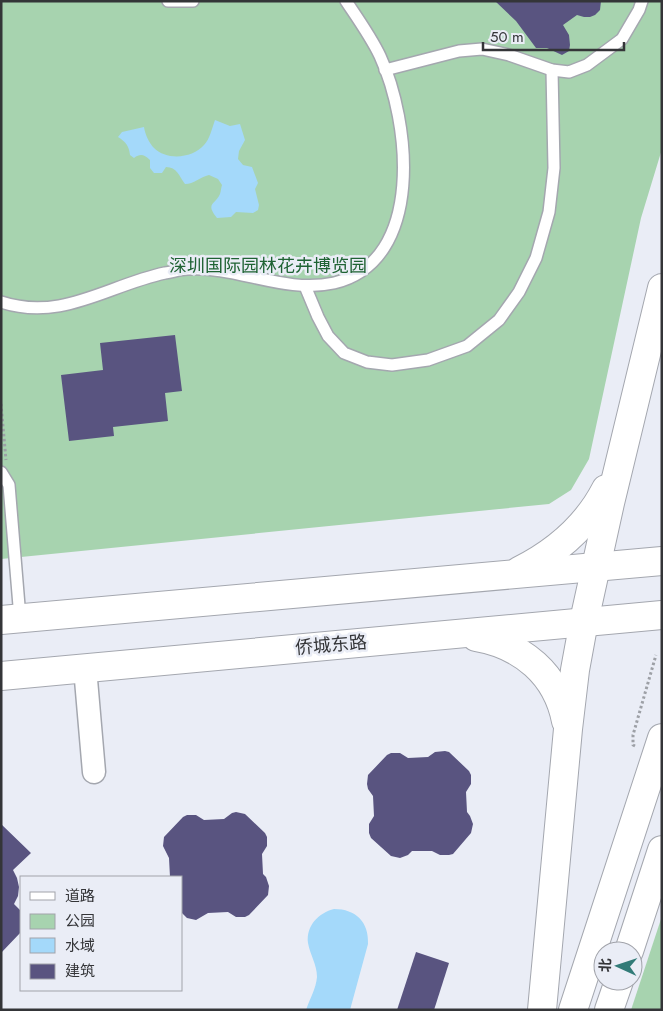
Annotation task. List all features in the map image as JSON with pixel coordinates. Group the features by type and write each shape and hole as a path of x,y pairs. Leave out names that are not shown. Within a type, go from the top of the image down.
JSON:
{"main road":[{"path":"542,1010 568,729 584,621 662,288"},
{"path":"513,574 542,559 566,541 585,523 619,466"},
{"path":"10,619 662,561"},
{"name":"侨城东路","path":"1,676 662,615"},
{"path":"458,633 488,638 509,646 542,670 556,690 563,707 568,729"},
{"path":"573,1010 662,738"},
{"path":"632,941 662,850"},
{"path":"609,1010 616,991"}],"street":[{"path":"85,668 94,772"}],"lane":[{"path":"168,1 193,1"},
{"path":"1,302 14,306 38,309 65,306 153,276 187,269 221,271 304,286 334,283 359,272 377,256 393,230 402,200 404,166 401,132 385,70 380,56 346,1"},
{"path":"385,70 459,51 482,49 510,55 552,70 570,72 587,65 622,39 639,10 642,1"},
{"path":"304,286 328,336 344,353 367,362 392,365 428,360 467,346 499,320 519,292 536,258 549,212 554,168 552,70"},
{"path":"1,472 8,485 10,619"}],"path":[{"path":"1,404 8,485"},
{"path":"632,735 656,655"}],"green space":[{"name":"深圳国际园林花卉博览园","path":"1,1 662,1 662,149 641,218 589,459 571,490 549,504 1,559"},
{"path":"662,916 662,1010 631,1010 637,991 643,991 643,974"}],"water":[{"path":"215,120 230,126 240,124 245,140 239,151 238,159 243,165 252,167 258,183 255,189 259,205 258,210 253,213 236,212 231,217 217,218 211,207 218,198 222,185 218,179 209,175 185,184 177,172 170,167 166,167 162,173 154,173 150,168 150,160 142,155 134,158 130,155 127,144 118,137 122,132 144,127 150,144 159,152 173,156 187,155 193,153 206,143"},
{"path":"334,909 349,911 355,914 363,923 368,936 368,944 350,1010 306,1010 317,977 308,943 309,931 311,925 323,913"}],"building":[{"path":"495,1 601,1 600,10 595,15 584,17 577,15 563,25 569,35 570,45 569,51 562,55 547,48 536,48 516,21"},
{"path":"175,335 182,391 165,393 168,421 113,427 114,436 69,441 61,375 103,370 100,343"},
{"path":"435,752 449,752 471,775 471,784 466,792 467,812 473,824 471,833 453,854 440,855 432,851 412,851 400,858 391,856 371,838 369,833 369,824 374,816 373,796 367,784 368,775 391,753 400,753 408,758 428,757"},
{"path":"232,813 245,814 267,837 267,846 262,854 263,874 269,886 268,895 245,917 236,917 228,912 208,913 196,920 187,918 182,913 182,876 170,876 169,858 163,846 164,837 187,815 196,815 204,820 224,819"},
{"path":"1,824 31,853 13,870 19,887 18,896 14,904 20,910 20,933 1,953"},
{"path":"416,952 449,963 434,1010 397,1010"}]}
